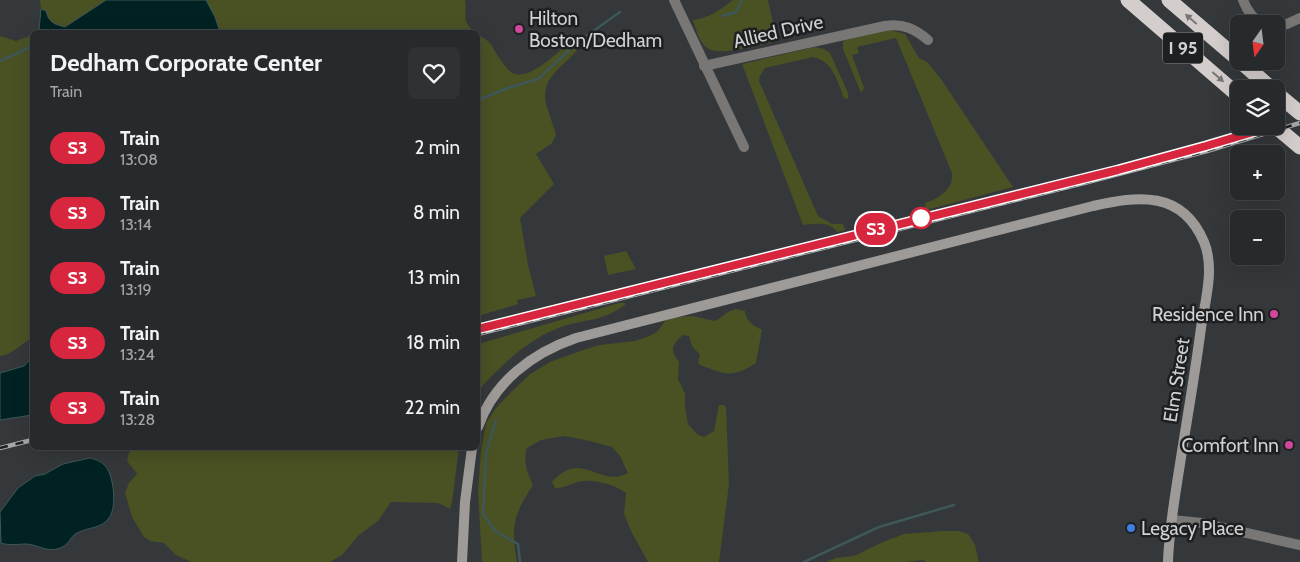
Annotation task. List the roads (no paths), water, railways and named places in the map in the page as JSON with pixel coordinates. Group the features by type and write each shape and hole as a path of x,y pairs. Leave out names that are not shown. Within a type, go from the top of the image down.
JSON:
{"highway":[{"path":"1114,0 1156,24"},
{"name":"I 95","path":"1128,0 1230,88"},
{"name":"I 95","path":"1169,0 1230,53"},
{"name":"I 95","path":"1249,70 1261,80"},
{"name":"I 95","path":"1285,100 1300,113"},
{"path":"1285,134 1300,147"}],"main road":[{"name":"Elm Street","path":"480,422 493,397 525,363 561,343 591,333 1123,200 1145,198 1166,203 1182,212 1200,234 1206,249 1208,272 1172,520 1168,562"},
{"path":"462,562 465,502 472,450"}],"street":[{"path":"674,0 744,148"},
{"path":"1243,0 1252,15"},
{"path":"1285,24 1300,18"},
{"name":"Allied Drive","path":"704,66 894,24 919,32 928,40"},
{"path":"1172,520 1202,523 1300,545"}],"water":[{"path":"106,0 206,0 219,30 39,30 41,9 46,11 52,22 65,27"},
{"path":"30,360 30,415 0,420 0,373 24,366"},
{"path":"90,458 104,465 109,472 113,485 113,507 106,522 77,533 67,544 57,549 50,550 27,544 11,545 1,543 0,512 18,488 35,476 45,474 63,464"}],"waterway":[{"path":"722,16 736,12 742,0"},
{"path":"480,99 538,79 578,42 620,12"},
{"path":"0,61 30,47"},
{"path":"496,420 486,454 483,514 495,531 518,544 520,562"},
{"path":"804,562 879,527 954,505"}],"railway":[{"path":"480,334 1088,182 1207,151 1300,123"},
{"path":"0,448 30,440"}],"train":[{"name":"S3","path":"480,328 1118,170 1243,135"}],"place":[{"name":"Hilton Boston/Dedham","path":"519,29"},
{"name":"Residence Inn","path":"1274,314"},
{"name":"Comfort Inn","path":"1289,445"},
{"name":"Legacy Place","path":"1131,528"}]}
